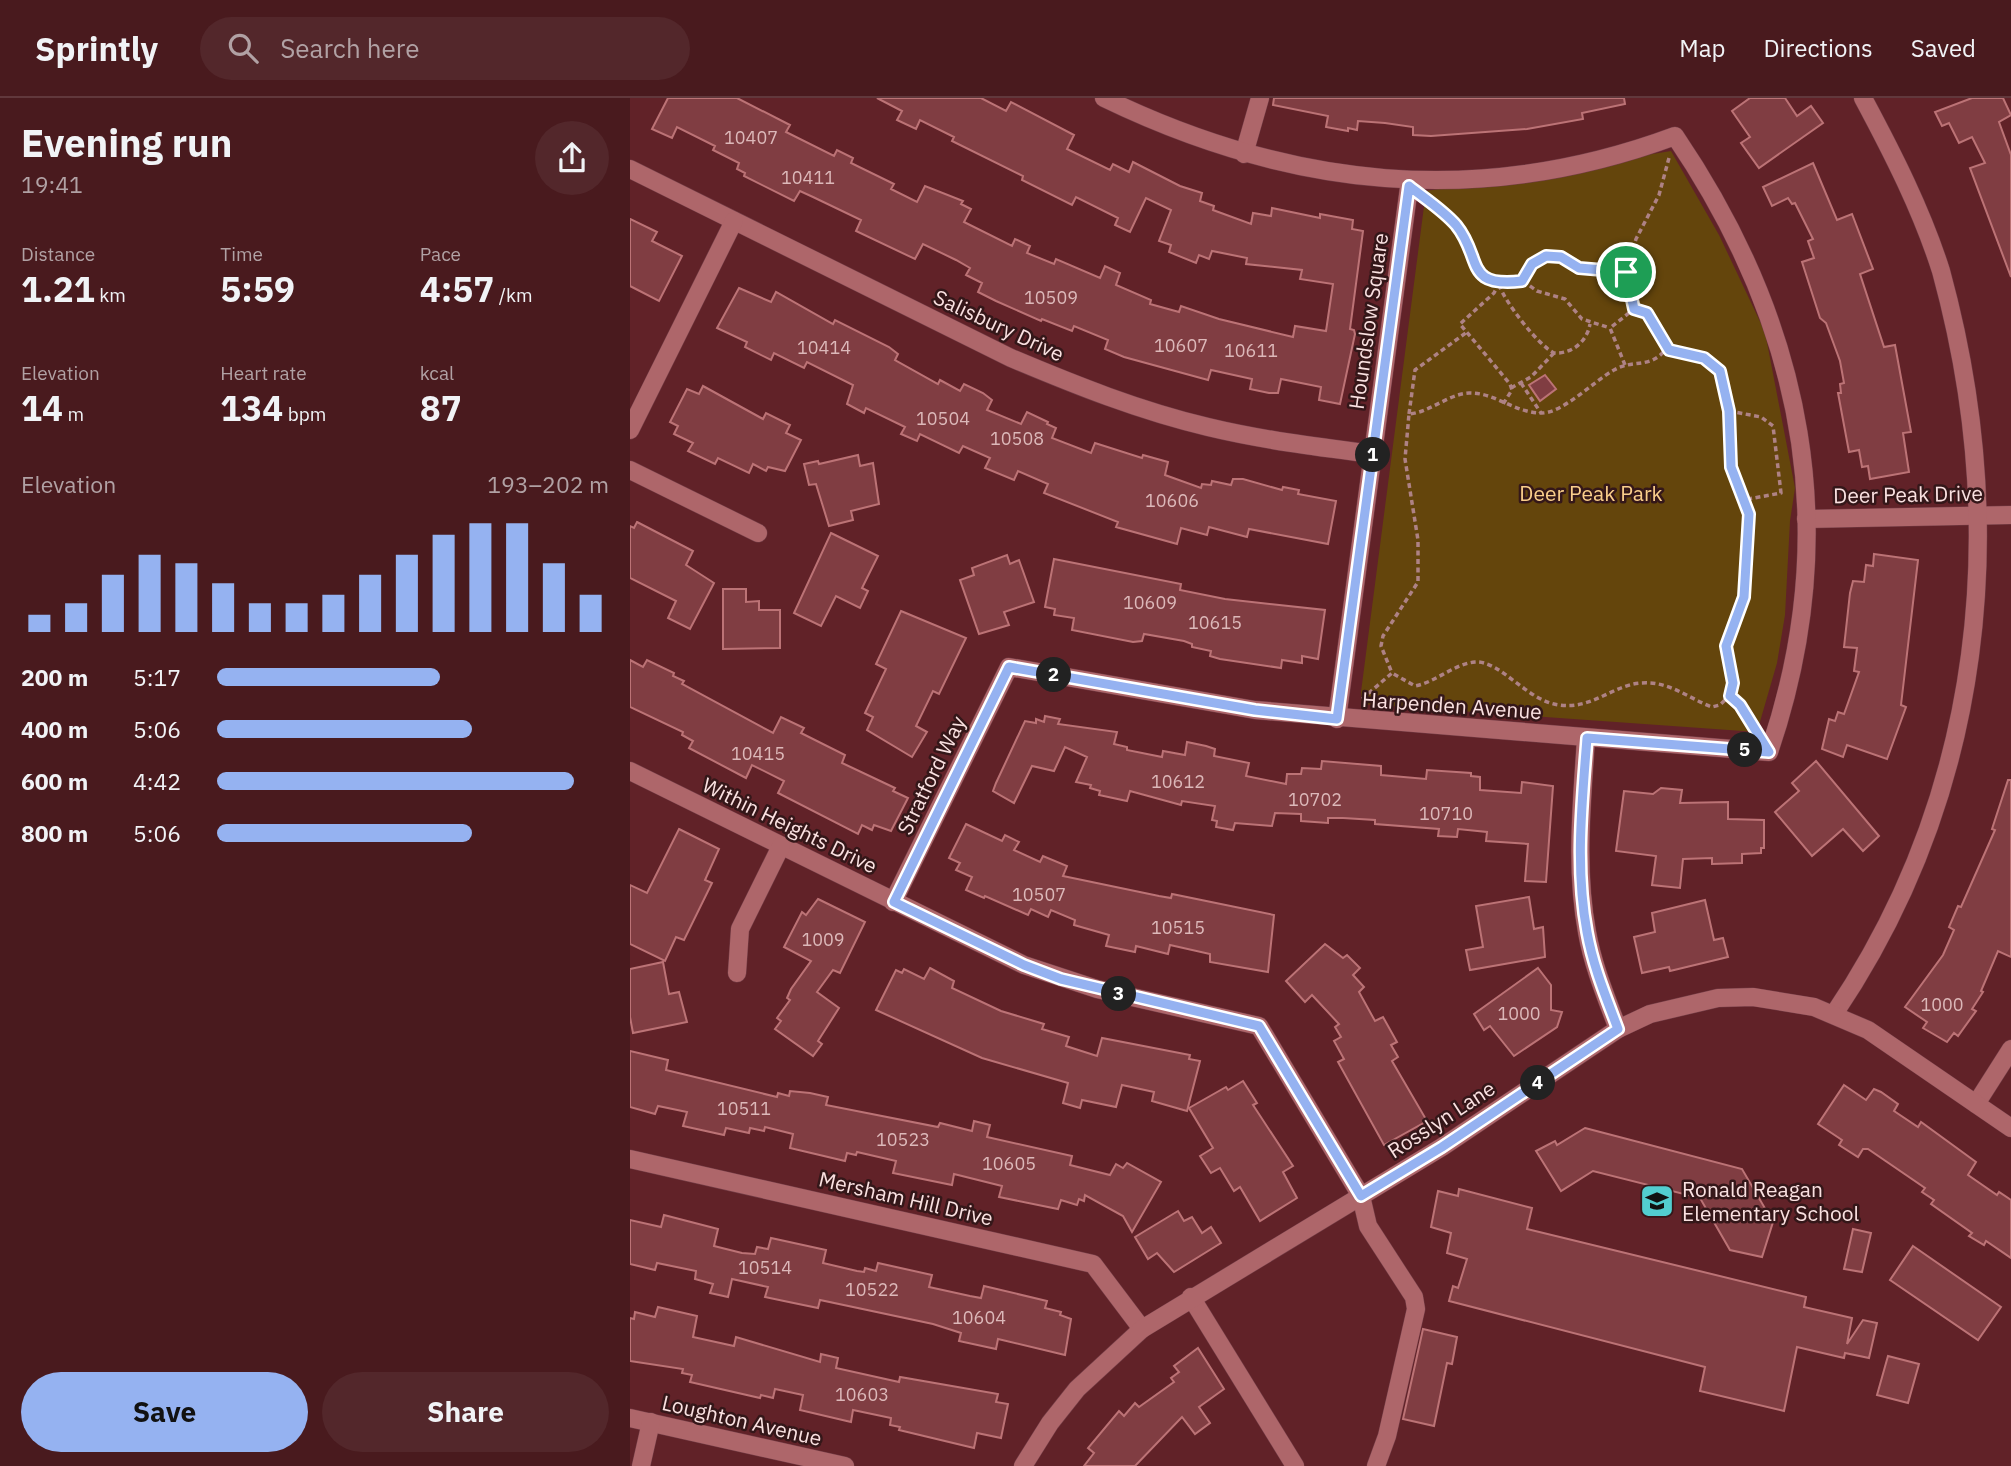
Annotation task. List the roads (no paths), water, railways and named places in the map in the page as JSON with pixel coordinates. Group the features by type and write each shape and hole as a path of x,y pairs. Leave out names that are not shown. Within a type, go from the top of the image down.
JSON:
{"street":[{"path":"1104,98 1155,122 1244,155 1352,176 1410,183 1555,169 1602,159 1675,136 1736,234 1775,331 1799,433 1806,519"},
{"path":"1244,155 1260,98"},
{"path":"1834,1014 1882,937 1908,885 1950,775 1976,660 1983,602 1983,515 1978,443 1954,316 1921,215 1863,98"},
{"name":"Salisbury Drive","path":"630,169 1011,358 1075,385 1141,409 1209,427 1373,454"},
{"name":"Houndslow Square","path":"1337,719 1410,183"},
{"path":"630,430 734,221"},
{"path":"630,470 758,533"},
{"name":"Deer Peak Drive","path":"1806,519 2011,515"},
{"name":"Harpenden Avenue","path":"1009,667 1255,710 1337,719 1769,752 1790,680 1800,623 1806,519"},
{"name":"Stratford Way","path":"894,902 1009,667"},
{"path":"1587,738 1580,846 1581,890 1598,976 1618,1029"},
{"name":"Within Heights Drive","path":"630,771 1024,965 1061,979 1259,1026 1361,1196 1368,1226 1414,1297 1416,1309 1394,1410 1376,1466"},
{"path":"737,973 740,929 781,846"},
{"name":"Rosslyn Lane","path":"1023,1466 1050,1423 1077,1389 1142,1329 1442,1147 1618,1029 1650,1014 1718,998 1784,1000 1834,1014 1868,1030 2011,1128"},
{"path":"1976,1104 2011,1049"},
{"name":"Mersham Hill Drive","path":"630,1160 1093,1264 1142,1329"},
{"path":"1191,1297 1295,1466"},
{"name":"Loughton Avenue","path":"630,1418 845,1466"},
{"path":"641,1466 651,1422"}],"place":[{"name":"Ronald Reagan Elementary School","path":"1657,1201"}],"park label":[{"name":"Deer Peak Park","path":"1591,493"}]}
